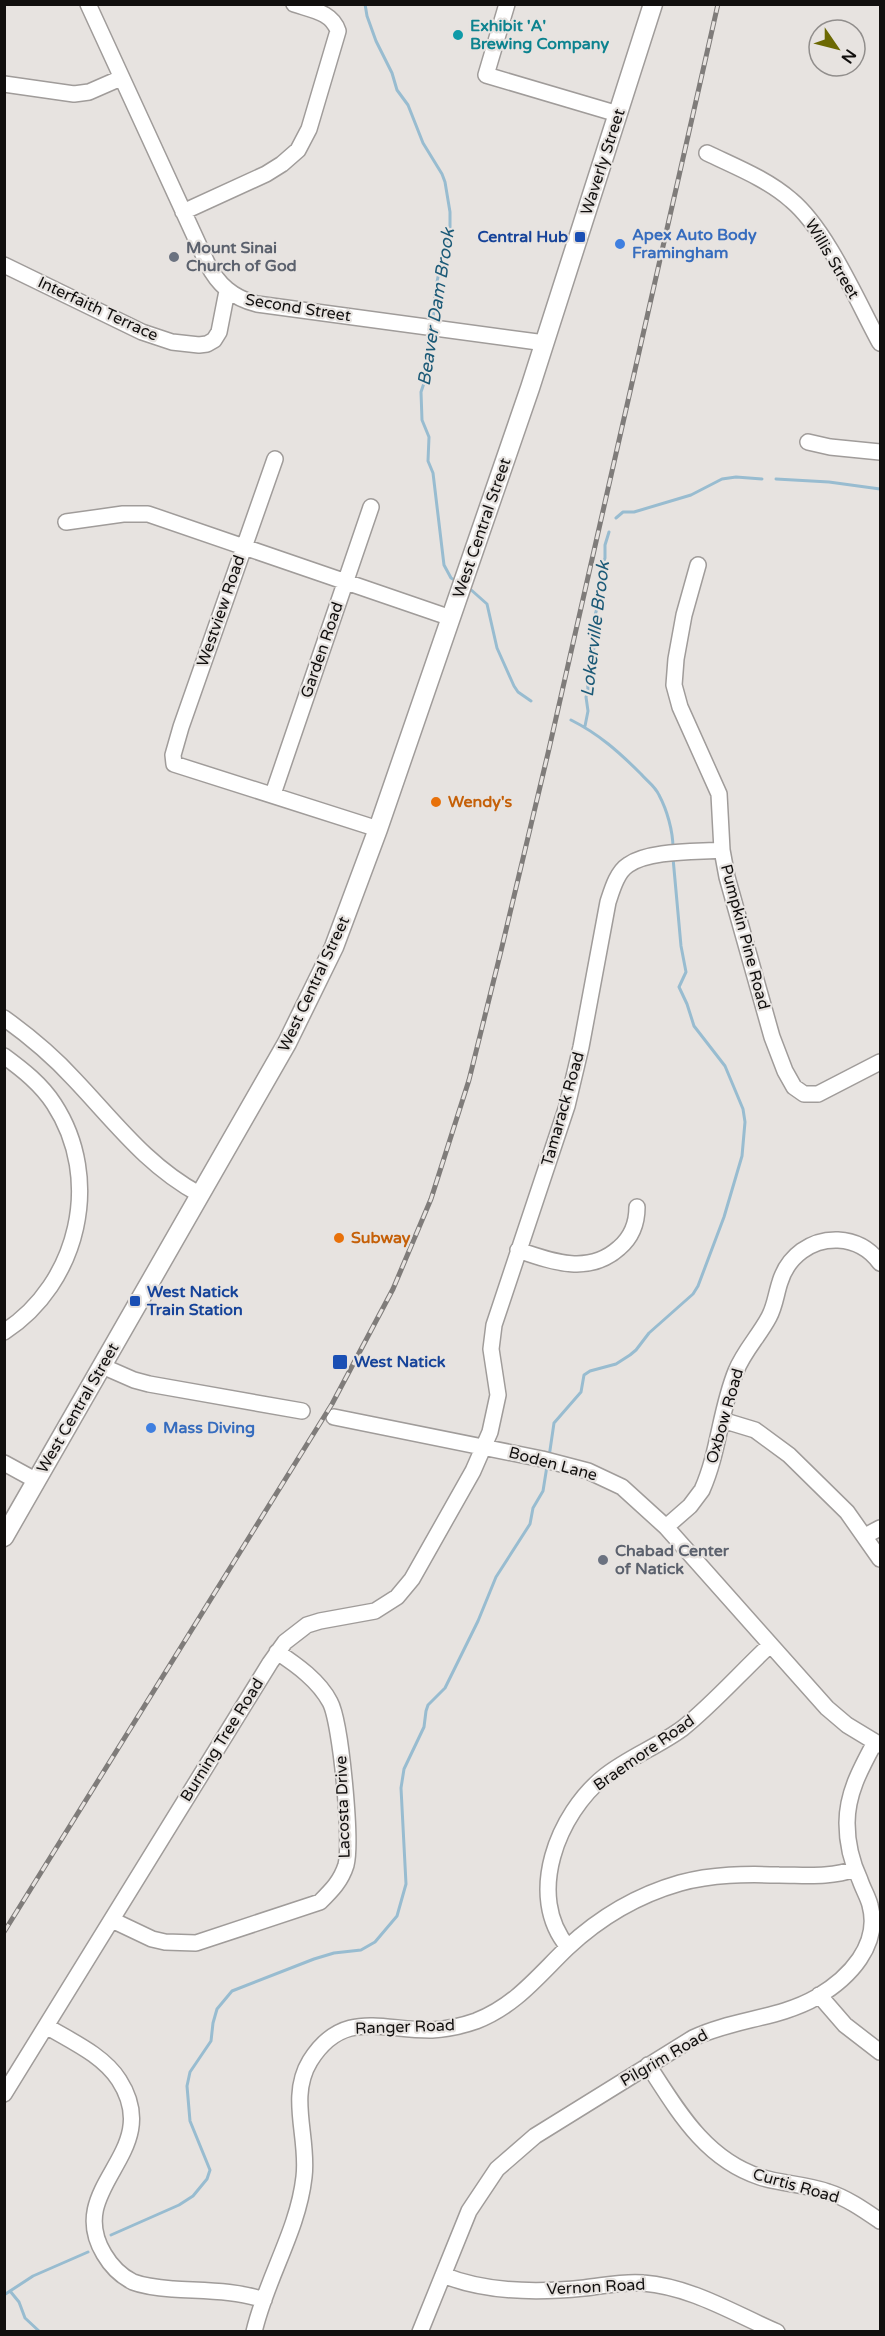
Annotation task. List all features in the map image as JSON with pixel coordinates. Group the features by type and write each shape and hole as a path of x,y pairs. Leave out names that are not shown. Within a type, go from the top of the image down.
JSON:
{"main road":[{"name":"Waverly Street","path":"530,388 653,4"},
{"name":"West Central Street","path":"4,1537 311,998 341,931 378,829 530,388"}],"street":[{"name":"Second Street","path":"88,4 213,274 227,291 257,304 545,343"},
{"path":"183,212 266,174 298,150 309,129 338,31 336,23 330,16 294,4"},
{"path":"507,4 486,75 618,114"},
{"path":"4,84 74,94 89,92 121,78"},
{"name":"Willis Street","path":"707,153 776,189 800,208 826,243 880,343"},
{"name":"Interfaith Terrace","path":"4,265 152,336 172,342 199,345 214,340 219,332 227,291"},
{"path":"808,442 830,447 880,452"},
{"name":"Westview Road","path":"273,794 174,764 174,755 181,727 275,459"},
{"name":"Garden Road","path":"273,794 371,507"},
{"path":"66,522 123,514 148,514 451,618"},
{"name":"Pumpkin Pine Road","path":"698,566 684,615 674,685 680,707 719,794 722,850 727,877 775,1047 790,1080 804,1094 818,1094 826,1091 880,1062"},
{"path":"273,794 378,829"},
{"name":"Tamarack Road","path":"485,1446 494,1419 498,1395 492,1361 492,1337 518,1250 570,1097 611,892 627,865 662,855 722,850"},
{"path":"4,1018 73,1077 147,1158 169,1176 200,1194"},
{"path":"4,1056 38,1084 61,1116 75,1152 80,1194 78,1221 74,1236 57,1277 31,1310 4,1332"},
{"path":"518,1250 565,1264 583,1264 601,1260 611,1255 628,1239 637,1219 637,1207"},
{"name":"Oxbow Road","path":"666,1527 690,1506 702,1490 736,1370 769,1317 781,1279 796,1254 812,1244 842,1240 862,1246 871,1252 880,1263"},
{"path":"102,1366 149,1384 302,1411"},
{"name":"Boden Lane","path":"334,1417 542,1458 588,1471 622,1487 666,1527 836,1717 878,1743"},
{"path":"722,1420 755,1430 778,1444 836,1501 865,1536 880,1559"},
{"name":"Burning Tree Road","path":"4,2094 278,1652 295,1632 307,1625 375,1611 397,1597 419,1567 473,1472 485,1446"},
{"path":"4,1462 37,1481"},
{"path":"865,1536 880,1528"},
{"name":"Braemore Road","path":"568,1947 553,1923 549,1886 557,1845 573,1812 605,1776 683,1728 770,1645"},
{"name":"Lacosta Drive","path":"111,1920 152,1939 165,1942 196,1943 320,1902 334,1888 347,1862 348,1844 335,1713 330,1701 313,1680 278,1652"},
{"name":"Pilgrim Road","path":"420,2331 469,2211 487,2182 509,2157 535,2136 705,2032 743,2020 783,2012 819,1995 860,1959 870,1938 872,1916 855,1869 848,1836 848,1809 855,1781 878,1743"},
{"name":"Ranger Road","path":"254,2331 301,2194 306,2153 299,2099 303,2075 316,2052 337,2033 350,2028 385,2025 432,2030 461,2026 475,2021 500,2010 521,1995 591,1927 615,1911 653,1893 679,1884 728,1875 824,1876 855,1869"},
{"path":"819,1995 844,2025 880,2052"},
{"path":"46,2026 103,2062 119,2080 128,2100 130,2124 126,2147 101,2190 94,2212 96,2236 100,2247 113,2266 121,2275 142,2285 241,2294 264,2300"},
{"name":"Curtis Road","path":"648,2065 691,2130 723,2159 759,2177 827,2191 880,2221"},
{"name":"Vernon Road","path":"443,2274 479,2285 530,2291 640,2283 666,2285 690,2292 777,2331"}],"waterway":[{"name":"Beaver Dam Brook","path":"365,4 376,41 392,73 397,90 408,105 423,143 445,182 450,212 450,236 443,254 435,291 433,323"},
{"name":"Beaver Dam Brook","path":"432,332 429,368 421,392 422,420 429,437 428,461 433,473 444,565 451,578 458,582"},
{"name":"Lokerville Brook","path":"616,518 623,512 634,512 691,495 722,479 736,477 762,479"},
{"name":"Lokerville Brook","path":"776,479 829,482 880,489"},
{"name":"Lokerville Brook","path":"585,726 588,711 587,671 594,648 593,623 609,532"},
{"name":"Beaver Dam Brook","path":"469,588 487,604 497,648 514,686 518,692 531,701"},
{"name":"Beaver Dam Brook","path":"571,720 608,744 655,789 669,821 673,848"},
{"name":"Beaver Dam Brook","path":"549,1457 554,1423 581,1392 584,1375 590,1371 616,1364 630,1355 649,1333 693,1294 724,1217 742,1156 745,1122 743,1109 725,1066 694,1026 679,987 686,972 681,946 673,858"},
{"name":"Beaver Dam Brook","path":"111,2235 179,2205 193,2196 207,2179 210,2170 190,2121 187,2086 190,2072 211,2041 217,2009 232,1991 314,1959 334,1953 361,1950 375,1942 397,1916 406,1884 401,1788 404,1769 424,1727 428,1705 445,1688 478,1621 496,1577 530,1524 533,1508 543,1491 547,1466"},
{"name":"Beaver Dam Brook","path":"4,2295 33,2276 88,2252"},
{"path":"10,2291 19,2302 25,2318 40,2332"}],"railway":[{"path":"4,1932 332,1404 393,1289 431,1199 469,1080 501,951 718,4"}],"place":[{"name":"Exhibit 'A' Brewing Company","path":"458,35"},
{"name":"Central Hub","path":"580,237"},
{"name":"Apex Auto Body Framingham","path":"620,244"},
{"name":"Mount Sinai Church of God","path":"174,257"},
{"name":"Wendy's","path":"436,802"},
{"name":"Subway","path":"339,1238"},
{"name":"West Natick Train Station","path":"135,1301"},
{"name":"West Natick","path":"340,1362"},
{"name":"Mass Diving","path":"151,1428"},
{"name":"Chabad Center of Natick","path":"603,1560"}]}
